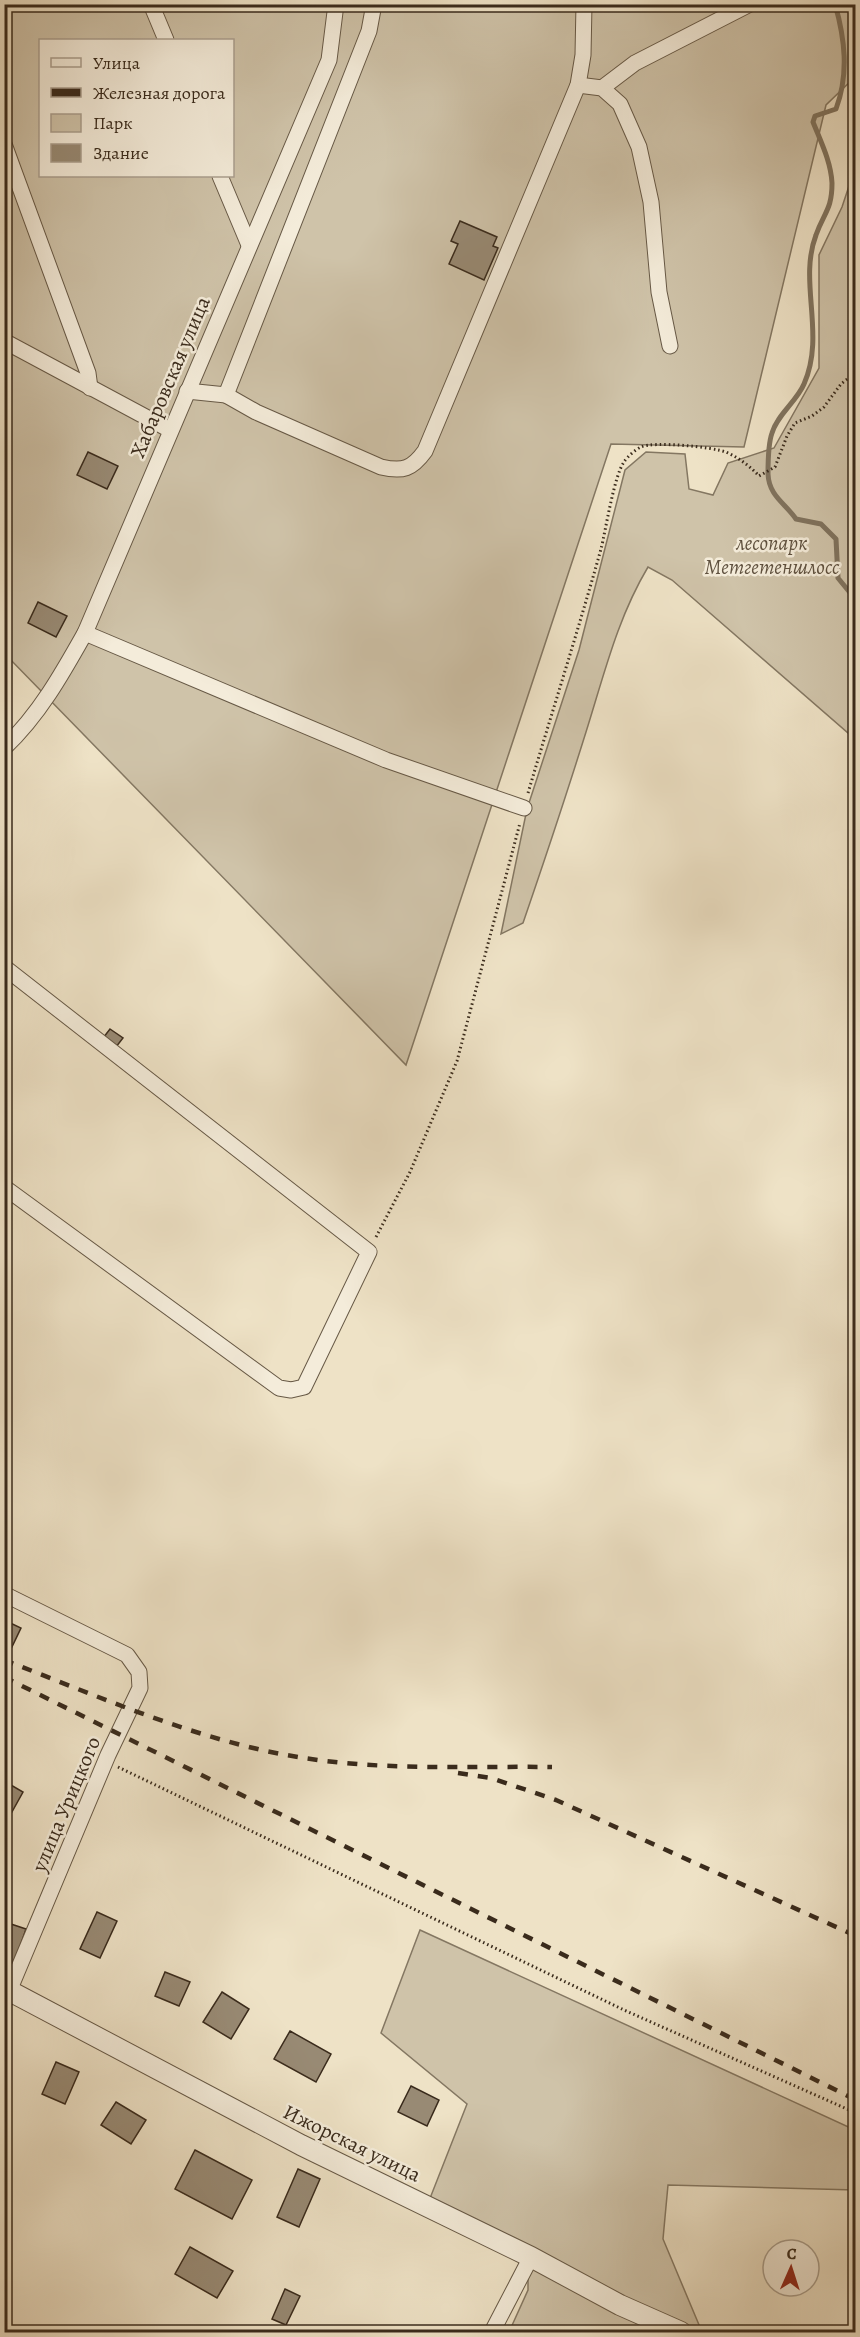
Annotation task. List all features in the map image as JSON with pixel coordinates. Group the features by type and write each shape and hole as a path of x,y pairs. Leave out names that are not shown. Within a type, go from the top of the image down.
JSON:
{"street":[{"path":"151,4 165,39"},
{"name":"Хабаровская улица","path":"4,748 23,731 57,683 86,633 170,430 329,60 336,4"},
{"path":"226,395 369,31 374,4"},
{"path":"187,391 226,395 256,412 381,467 400,471 415,465 425,451 578,85 583,55 584,4"},
{"path":"602,88 635,63 750,4"},
{"path":"578,85 602,88 620,104 639,147 651,202 659,292 670,346"},
{"path":"4,144 88,373 90,388"},
{"path":"220,177 249,245"},
{"path":"4,341 170,430"},
{"path":"86,633 386,760 524,808"},
{"path":"4,967 369,1251 304,1387 291,1390 279,1388 4,1188"},
{"name":"улица Урицкого","path":"4,1594 126,1655 139,1672 140,1688 106,1761 6,1994"},
{"name":"Ижорская улица","path":"6,1994 301,2145 531,2257 620,2305 681,2332"},
{"path":"492,2332 531,2257"}],"path":[{"path":"369,1251 410,1172 457,1061 544,734 571,659 610,514 617,476 624,460 642,446 674,445 725,452 751,466 759,476 774,467 795,423 812,416 824,407 840,384 855,372"},
{"path":"106,1761 624,2010 855,2113"}],"green space":[{"path":"5,5 855,5 855,77 826,105 744,447 611,444 406,1065 5,654"},
{"name":"лесопарк Метгетеншлосс","path":"855,168 856,294 849,310 856,325 855,739 672,580 648,567 628,607 612,648 523,923 501,934 527,809 579,650 625,470 646,452 685,454 689,489 713,495 728,463 774,448 819,368 819,255 842,207"},
{"path":"420,1930 855,2130 855,2190 668,2185 663,2239 702,2332 509,2332 528,2290 528,2255 425,2211 467,2104 381,2033"}],"building":[{"path":"460,221 497,237 493,246 498,248 484,280 449,264 458,244 451,241"},
{"path":"88,452 118,466 107,489 77,475"},
{"path":"38,602 67,616 56,637 28,623"},
{"path":"110,1029 123,1038 116,1047 103,1038"},
{"path":"4,1620 21,1628 9,1653 4,1651"},
{"path":"4,1781 23,1792 8,1819 4,1817"},
{"path":"97,1912 117,1921 100,1958 80,1949"},
{"path":"8,1923 26,1929 14,1965 4,1961 4,1933"},
{"path":"165,1972 190,1982 179,2006 155,1996"},
{"path":"222,1992 249,2009 231,2039 203,2022"},
{"path":"290,2031 331,2054 316,2082 274,2059"},
{"path":"56,2062 79,2072 65,2104 42,2094"},
{"path":"411,2086 439,2100 427,2126 398,2112"},
{"path":"116,2102 146,2120 131,2144 101,2125"},
{"path":"195,2150 252,2180 232,2219 175,2189"},
{"path":"298,2169 320,2179 299,2227 277,2217"},
{"path":"190,2247 233,2271 217,2298 175,2274"},
{"path":"285,2289 300,2296 286,2325 272,2319"}],"waterway":[{"path":"835,4 843,43 843,83 836,109 815,116 813,122 828,160 832,183 829,205 811,253 813,346 804,384 782,414 772,433 768,454 768,474 774,494 796,519 821,524 836,539 838,578 856,600"}],"railway":[{"path":"4,1660 186,1729 261,1750 329,1761 392,1766 552,1767"},
{"path":"4,1677 856,2100"},
{"path":"458,1773 491,1778 556,1800 856,1936"}]}
